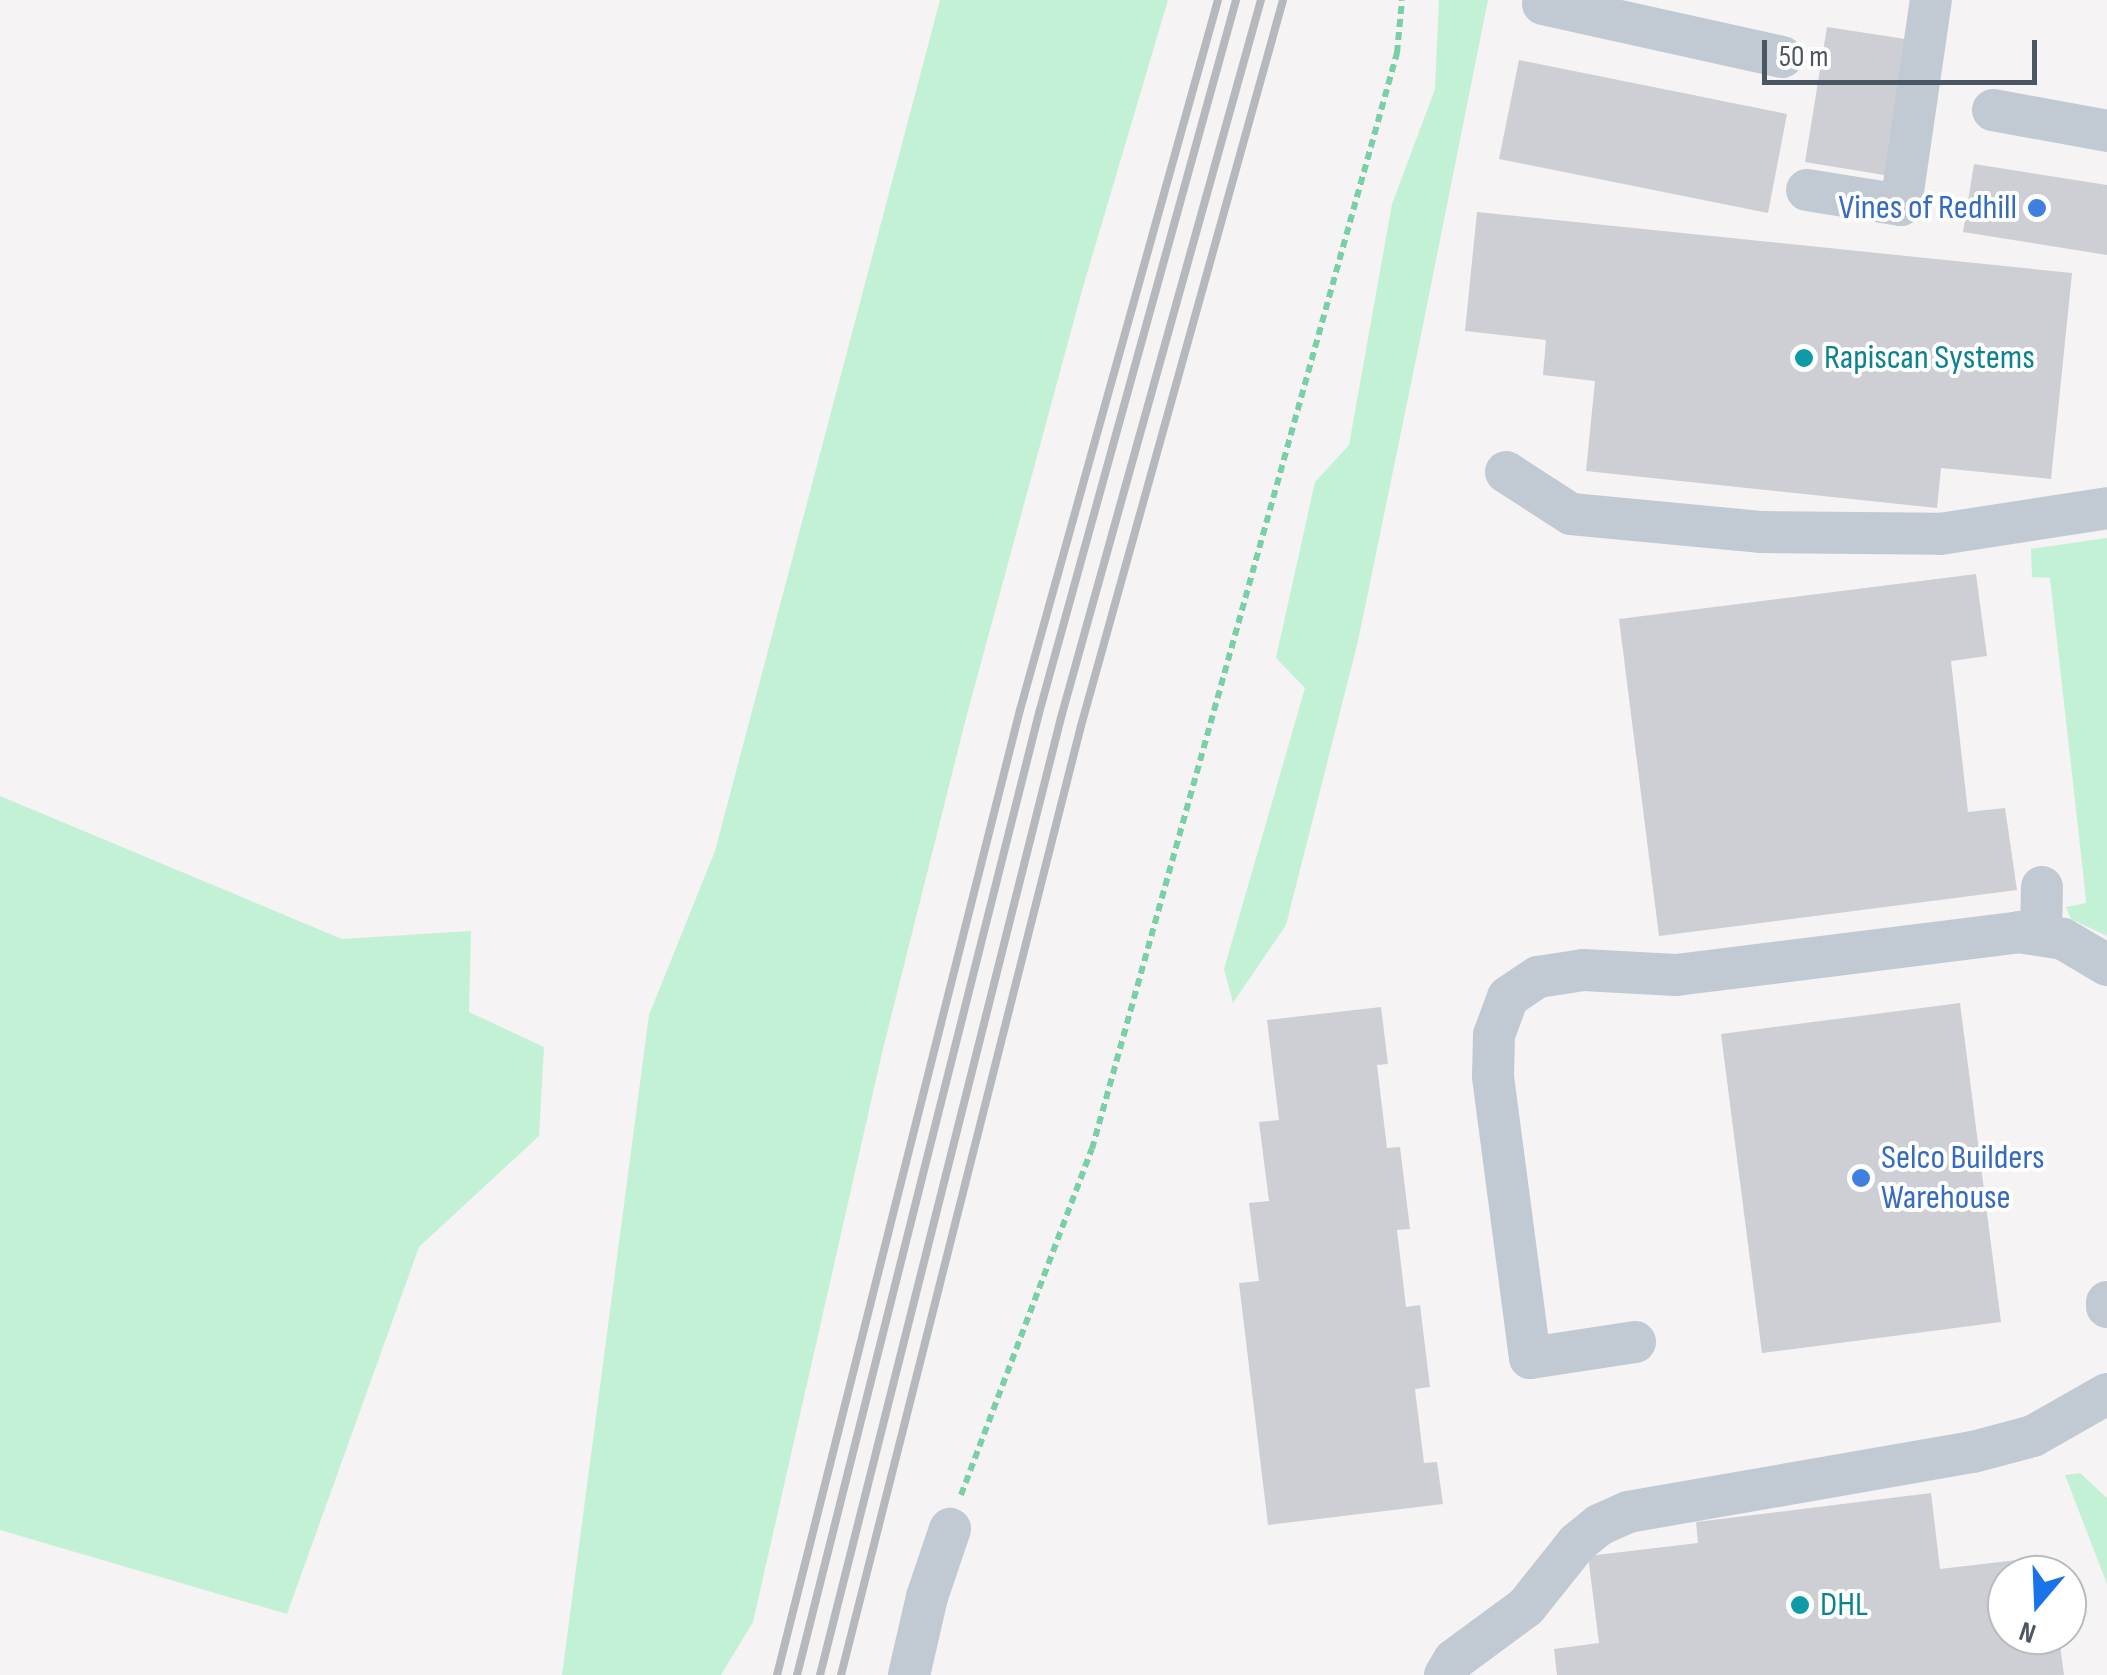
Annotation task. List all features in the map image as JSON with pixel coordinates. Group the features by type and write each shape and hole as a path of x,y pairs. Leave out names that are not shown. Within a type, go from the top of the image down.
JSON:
{"lane":[{"path":"1807,190 1901,206 1931,0"},
{"path":"1542,4 1635,12 1782,57"},
{"path":"1992,110 2107,131"},
{"path":"1506,472 1571,514 1762,532 1940,534 2107,508"},
{"path":"2041,933 2042,886"},
{"path":"1634,1342 1530,1358 1493,1076 1494,1034 1508,998 1538,977 1583,970 1676,975 2041,933 2063,939 2107,965"},
{"path":"1445,1675 1454,1660 1526,1608 1577,1543 1599,1525 1628,1512 1973,1452 2033,1436 2107,1394"},
{"path":"909,1675 927,1597 950,1529"}],"path":[{"path":"950,1529 991,1409 1092,1149 1397,53 1402,0"}],"green space":[{"path":"940,0 1168,0 1083,287 966,718 882,1053 753,1622 721,1675 562,1675 649,1015 715,851"},
{"path":"1439,0 1488,0 1420,340 1358,641 1286,925 1233,1003 1224,969 1305,688 1276,658 1315,482 1349,445 1392,204 1435,89"},
{"path":"2107,538 2107,936 2071,919 2066,907 2086,903 2084,881 2050,578 2032,577 2031,549"},
{"path":"0,796 342,939 471,931 469,1012 544,1047 539,1136 419,1247 287,1614 0,1530"},
{"path":"2080,1473 2107,1498 2107,1584 2065,1475"}],"building":[{"path":"1827,27 1912,40 1890,176 1805,162"},
{"path":"1519,60 1787,114 1768,213 1499,159"},
{"name":"Vines of Redhill","path":"1974,164 2107,185 2107,255 1963,232"},
{"name":"Rapiscan Systems","path":"1477,212 2072,273 2051,479 1941,468 1937,508 1586,471 1595,381 1543,375 1546,340 1465,331"},
{"path":"1976,574 1987,656 1951,661 1968,812 2005,808 2017,890 1659,936 1619,619"},
{"name":"Selco Builders Warehouse","path":"1960,1003 2001,1322 1762,1353 1721,1034"},
{"path":"1381,1007 1388,1064 1377,1065 1387,1148 1400,1147 1410,1229 1397,1230 1406,1307 1420,1305 1430,1387 1415,1389 1424,1463 1437,1462 1443,1504 1268,1525 1239,1283 1259,1281 1249,1203 1269,1201 1259,1122 1279,1120 1267,1020"},
{"name":"DHL","path":"1931,1493 1940,1569 1987,1564 1987,1655 2061,1655 2064,1675 1557,1675 1554,1649 1599,1643 1588,1556 1698,1543 1696,1522"}],"railway":[{"path":"777,1675 1020,710 1218,0"},
{"path":"797,1675 1039,713 1236,0"},
{"path":"820,1675 1062,714 1261,0"},
{"path":"841,1675 1081,726 1283,0"}],"place":[{"name":"Vines of Redhill","path":"2037,208"},
{"name":"Rapiscan Systems","path":"1804,358"},
{"name":"Selco Builders Warehouse","path":"1861,1178"},
{"name":"DHL","path":"1800,1605"}]}
